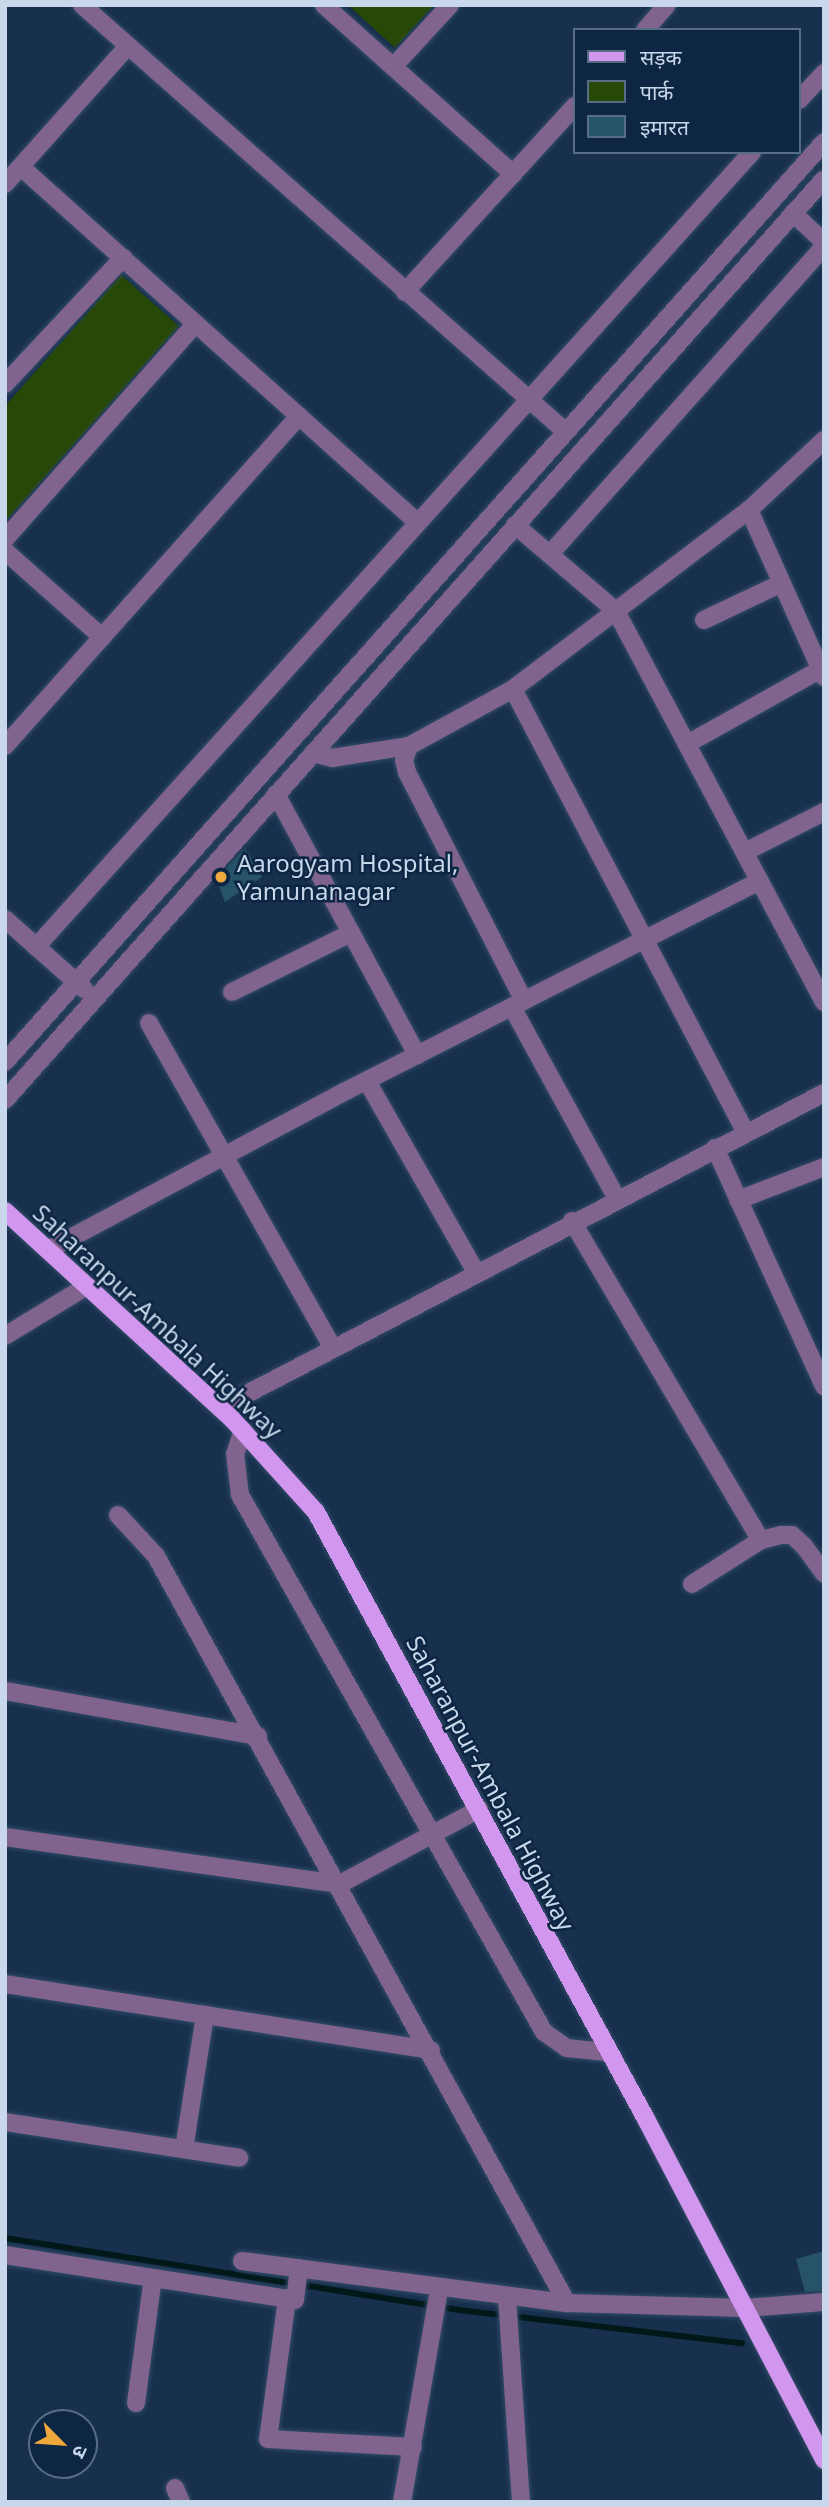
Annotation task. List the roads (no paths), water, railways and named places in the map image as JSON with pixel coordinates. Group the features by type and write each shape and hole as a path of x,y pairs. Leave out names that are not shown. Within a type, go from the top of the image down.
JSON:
{"main road":[{"name":"Saharanpur-Ambala Highway","path":"5,1211 243,1430 316,1512 479,1809 824,2460"}],"street":[{"path":"82,5 566,432"},
{"path":"324,5 513,174"},
{"path":"393,67 450,5"},
{"path":"647,28 667,5"},
{"path":"5,184 128,46"},
{"path":"801,98 824,73"},
{"path":"405,292 574,107"},
{"path":"5,1062 824,142"},
{"path":"36,947 750,154"},
{"path":"20,167 418,523"},
{"path":"5,1100 824,179"},
{"path":"550,554 824,244 793,213"},
{"path":"5,384 123,258"},
{"path":"5,539 195,324"},
{"path":"7,739 299,416"},
{"path":"313,753 332,758 409,746 513,689 749,510 824,440"},
{"path":"687,744 822,673 749,510"},
{"path":"515,525 616,611 824,1002"},
{"path":"5,551 102,637"},
{"path":"704,620 782,583"},
{"path":"513,689 746,1133"},
{"path":"409,746 404,760 407,772 518,1004 617,1199"},
{"path":"276,794 417,1055"},
{"path":"745,852 824,812"},
{"path":"48,1250 417,1055 760,881"},
{"path":"5,919 95,999"},
{"path":"232,992 351,933"},
{"path":"149,1023 333,1348"},
{"path":"367,1081 476,1272"},
{"path":"220,1408 476,1272 824,1093"},
{"path":"715,1148 824,1386"},
{"path":"738,1200 824,1167"},
{"path":"572,1222 761,1540"},
{"path":"5,1336 87,1286"},
{"path":"243,1430 235,1454 240,1495 305,1604 429,1834 544,2032 568,2049 606,2052"},
{"path":"118,1516 156,1556 340,1884 567,2303"},
{"path":"692,1584 761,1540 792,1535 824,1574"},
{"path":"5,1691 258,1736"},
{"path":"5,1838 340,1884 479,1809"},
{"path":"5,1984 431,2050"},
{"path":"184,2149 205,2015"},
{"path":"5,2122 239,2158"},
{"path":"5,2255 153,2278 295,2284 507,2308 567,2303 745,2308 824,2302"},
{"path":"242,2261 295,2284"},
{"path":"136,2403 153,2278"},
{"path":"295,2284 268,2439 413,2447"},
{"path":"402,2502 438,2300"},
{"path":"507,2308 521,2502"}],"waterway":[{"path":"5,2238 459,2310 742,2343"}],"place":[{"name":"Aarogyam Hospital, Yamunanagar","path":"221,877"}]}
